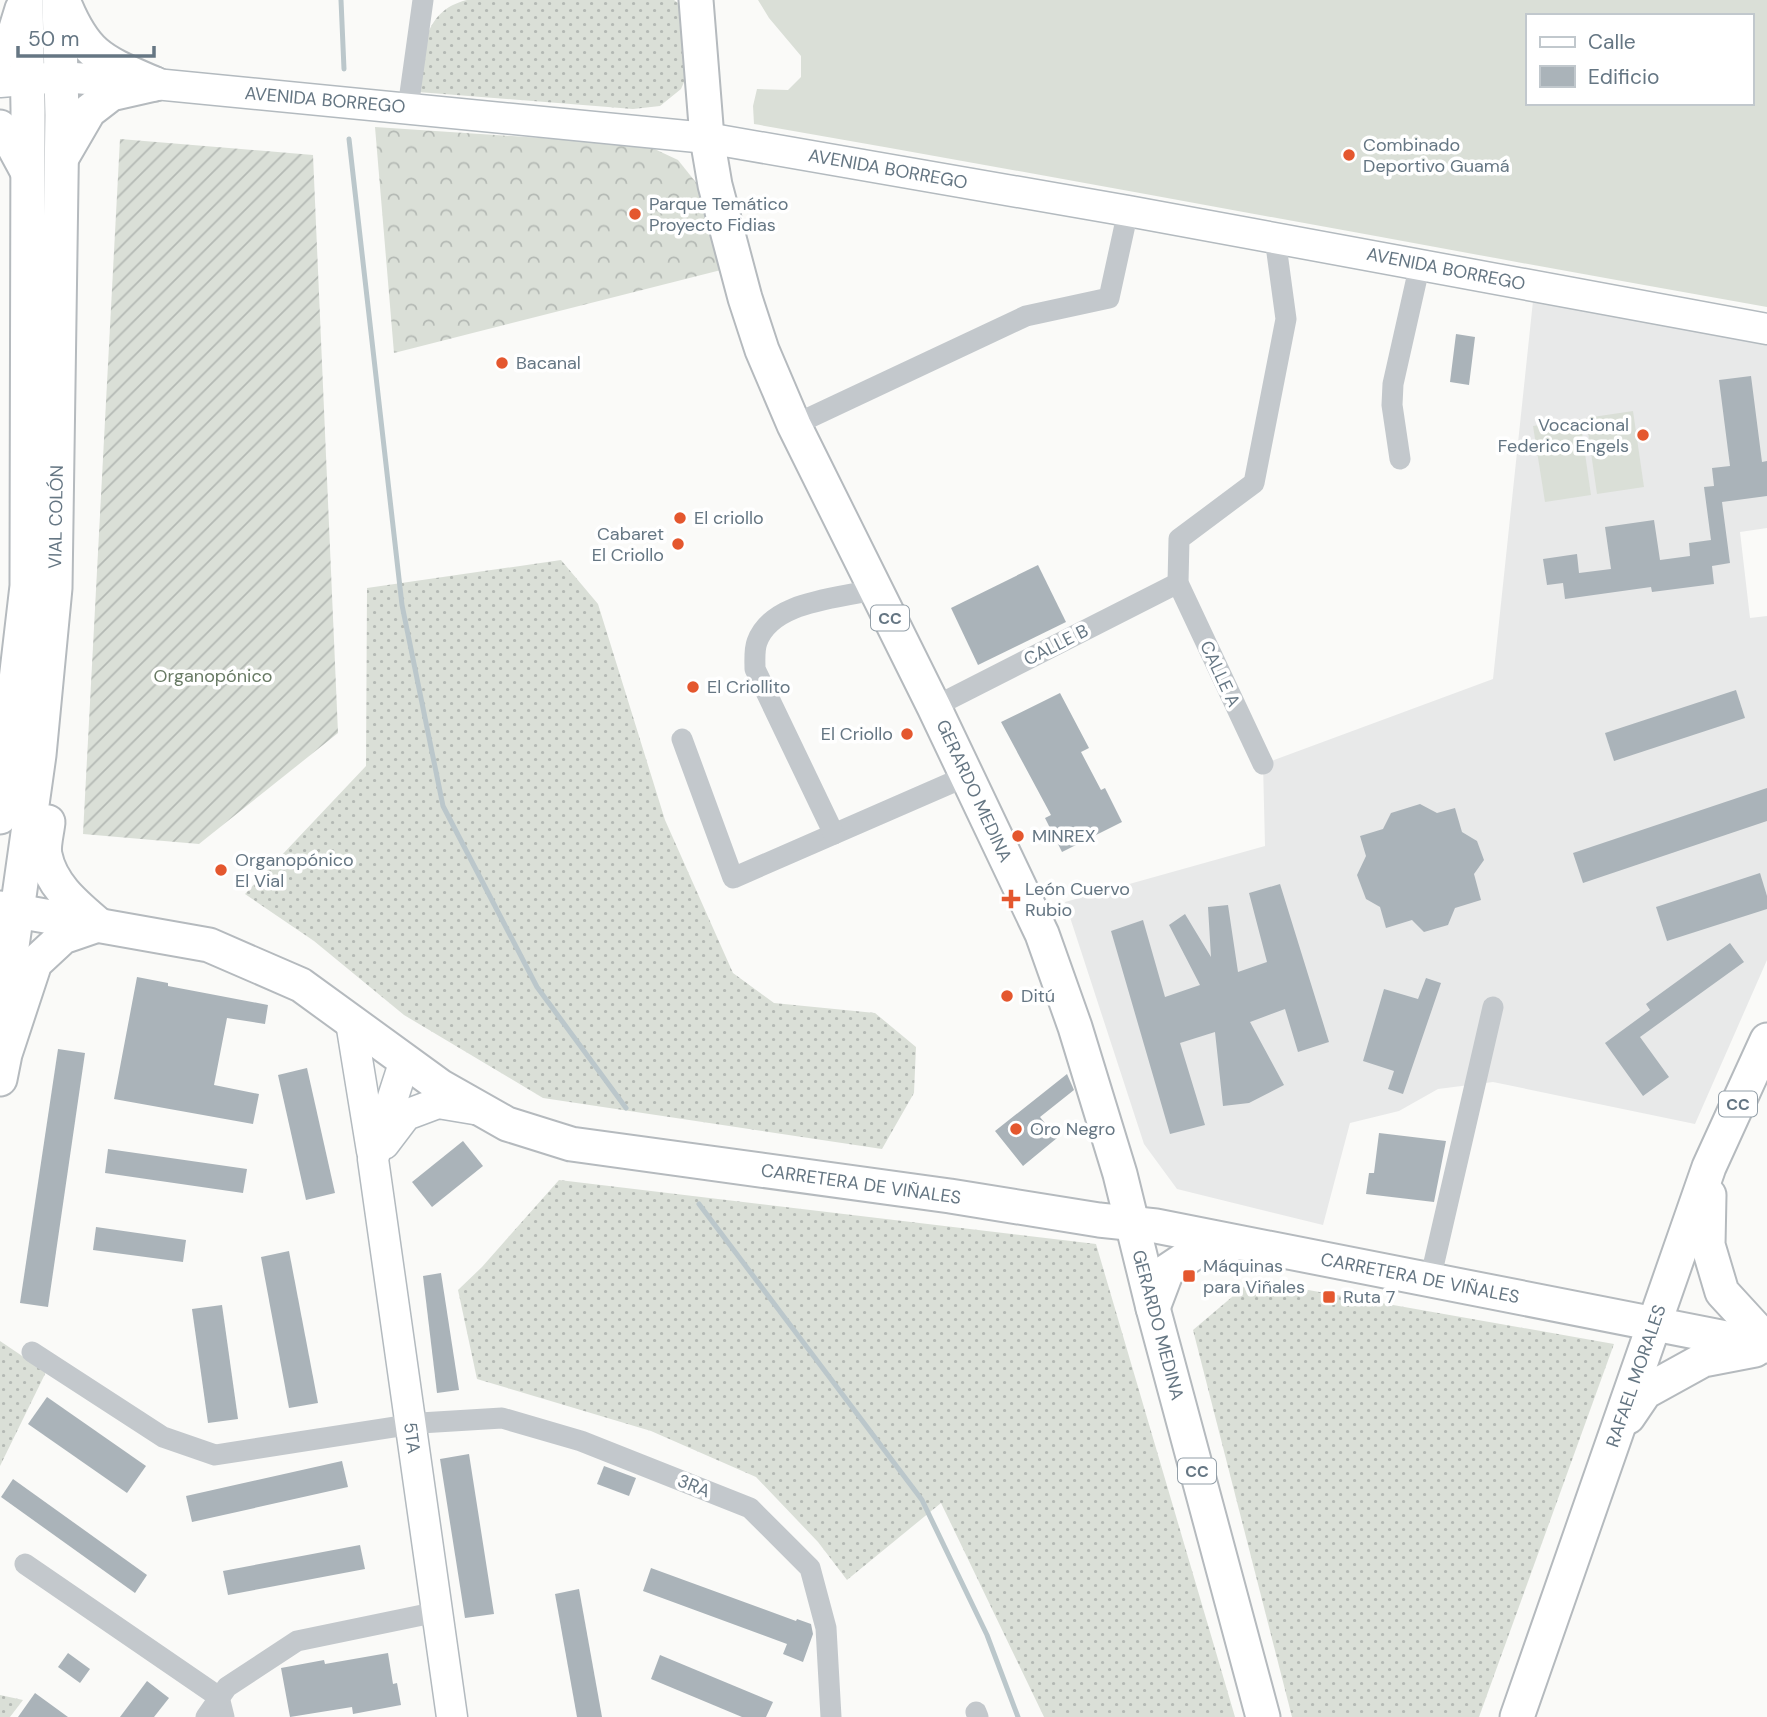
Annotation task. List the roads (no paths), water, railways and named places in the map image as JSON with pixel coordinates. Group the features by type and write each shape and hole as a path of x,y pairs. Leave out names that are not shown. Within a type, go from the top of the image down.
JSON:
{"main road":[{"path":"0,54 13,38 25,0"},
{"name":"VIAL COLÓN","path":"0,817 27,586 27,171 13,80 25,0"},
{"path":"61,0 84,41 96,56 155,84"},
{"name":"VIAL COLÓN","path":"0,1031 9,909 47,688 55,588 61,0"},
{"name":"GERARDO MEDINA","path":"696,0 707,138 715,185 745,298 762,350 794,425 934,707 1042,934 1075,1027 1119,1174 1263,1717"},
{"name":"AVENIDA BORREGO","path":"13,80 61,77 155,84 707,138 1275,237 1767,329"},
{"path":"61,159 89,111 111,94 155,84"},
{"path":"0,127 27,171"},
{"path":"47,688 51,794 44,854 55,880 68,898 99,925"},
{"name":"CARRETERA DE VIÑALES","path":"9,909 209,946 301,985 440,1086 507,1124 572,1144 1156,1226 1767,1345"},
{"path":"0,1079 5,1054 34,963 63,937 99,925"},
{"name":"5TA","path":"352,1022 452,1717"},
{"name":"RAFAEL MORALES","path":"1517,1717 1709,1167 1767,1041"},
{"name":"5TA","path":"373,1158 405,1060"},
{"path":"373,1158 406,1115 438,1103 484,1111"},
{"path":"1616,1433 1645,1392 1703,1360 1767,1345 1722,1293 1708,1245 1709,1167"},
{"path":"1153,1308 1167,1271 1194,1253 1241,1243"}],"street":[{"path":"408,108 423,0"},
{"path":"794,425 1026,316 1109,298 1128,211"},
{"path":"1178,583 1179,539 1254,483 1286,319 1275,237"},
{"path":"1401,459 1392,405 1393,384 1420,264"},
{"name":"CALLE B","path":"934,707 1178,583"},
{"name":"CALLE A","path":"1178,583 1262,764"},
{"path":"834,834 755,669 757,642 774,618 814,601 848,597 876,589"},
{"path":"682,739 733,878 967,776"},
{"path":"1430,1280 1493,1007"},
{"name":"3RA","path":"32,1352 163,1437 215,1455 410,1425 502,1418 581,1441 750,1508 810,1568 825,1628 831,1717"},
{"path":"25,1564 222,1707"},
{"path":"206,1717 222,1707 227,1687 297,1642 437,1612"}],"waterway":[{"path":"341,0 344,69"},
{"path":"349,139 402,605 443,806 537,987 626,1108"},
{"path":"699,1204 922,1500 987,1635 1018,1717"}],"place":[{"name":"Combinado Deportivo Guamá","path":"1349,155"},
{"name":"Parque Temático Proyecto Fidias","path":"635,214"},
{"name":"Bacanal","path":"502,363"},
{"name":"Vocacional Federico Engels","path":"1643,435"},
{"name":"El criollo","path":"680,518"},
{"name":"Cabaret El Criollo","path":"678,544"},
{"name":"El Criollito","path":"693,687"},
{"name":"El Criollo","path":"907,734"},
{"name":"MINREX","path":"1018,836"},
{"name":"Organopónico El Vial","path":"221,870"},
{"name":"León Cuervo Rubio","path":"1011,899"},
{"name":"Ditú","path":"1007,996"},
{"name":"Oro Negro","path":"1016,1129"},
{"name":"Máquinas para Viñales","path":"1189,1276"},
{"name":"Ruta 7","path":"1329,1297"}],"park label":[{"name":"Organopónico","path":"213,676"}]}
